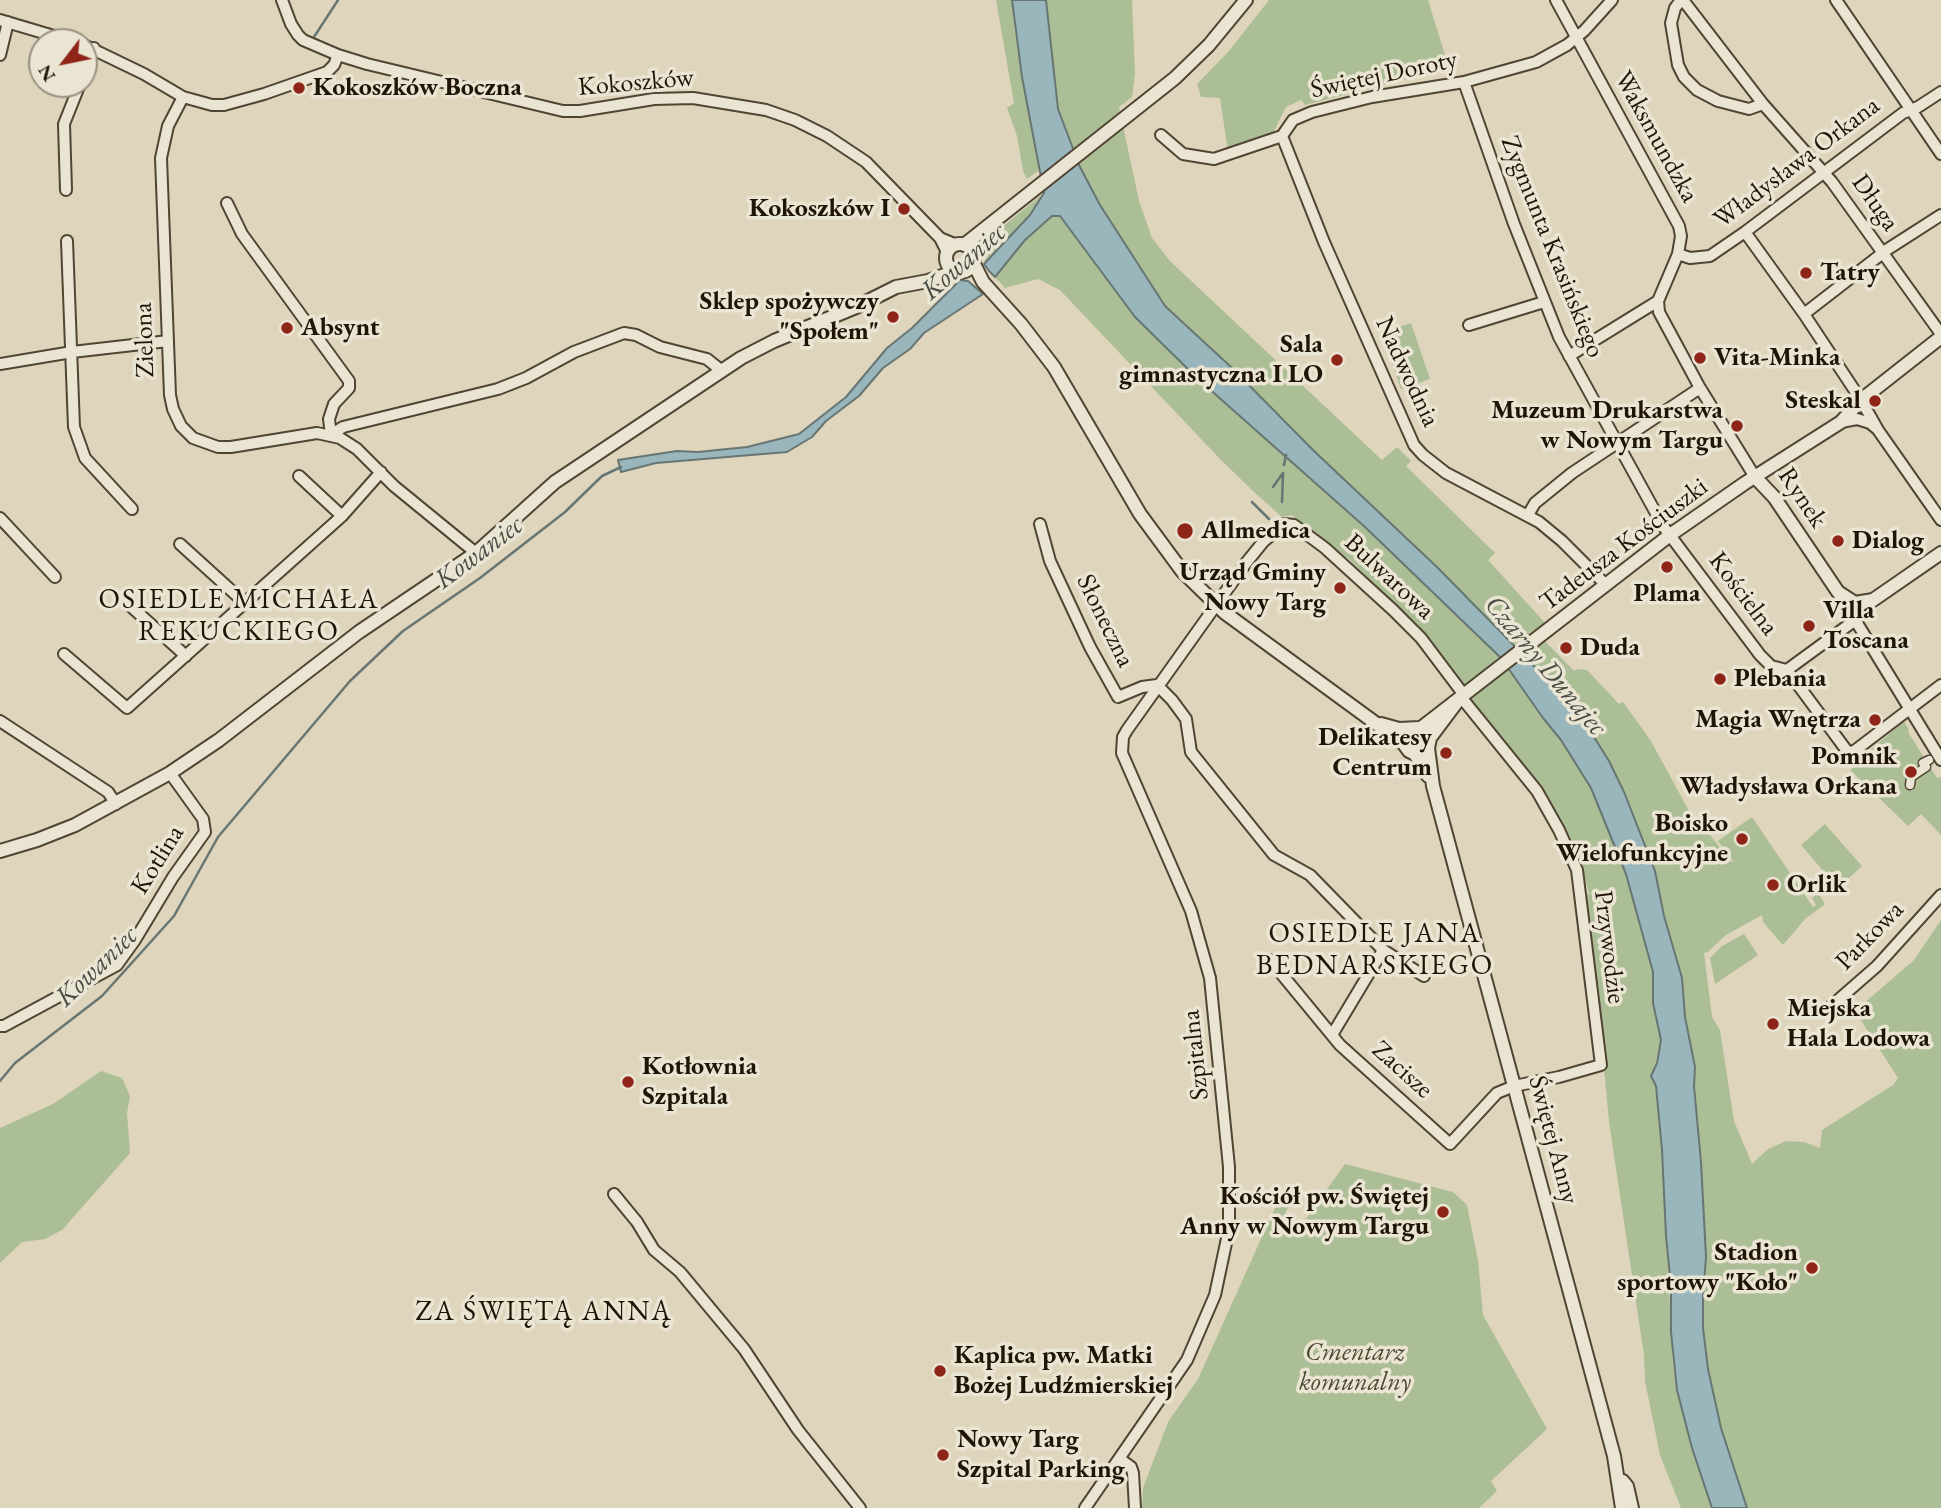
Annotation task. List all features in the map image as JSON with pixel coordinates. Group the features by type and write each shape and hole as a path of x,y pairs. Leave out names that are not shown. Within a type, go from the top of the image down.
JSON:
{"street":[{"name":"Kokoszków","path":"282,0 294,30 303,40 338,55 563,111 580,111 674,97 722,101 766,110 812,128 859,157 889,183 953,250"},
{"path":"919,281 953,250 995,222 1023,196 1154,95 1202,52 1246,0"},
{"name":"Waksmundzka","path":"1556,0 1675,217 1681,236 1678,254 1658,301"},
{"name":"Świętej Doroty","path":"1161,135 1183,154 1214,159 1282,136 1293,120 1312,112 1372,97 1464,82 1536,62 1575,38 1612,0"},
{"name":"Długa","path":"1763,104 1749,109 1718,101 1697,90 1684,77 1678,65 1671,23 1675,8 1682,0 1763,104 1824,172 1941,336"},
{"path":"1836,0 1941,154"},
{"path":"0,55 4,21 28,28"},
{"path":"98,51 183,97 212,105 240,101 327,72 338,55"},
{"name":"Zygmunta Krasińskiego","path":"1464,82 1544,302 1569,356 1670,535"},
{"name":"Władysława Orkana","path":"1678,254 1690,258 1710,256 1903,113 1941,92"},
{"name":"Zielona","path":"183,97 168,126 161,158 173,409 181,426 193,438 210,445 231,447 303,435 331,435 344,427 498,390 574,352 624,333 636,335 660,347 707,359 722,371"},
{"path":"66,190 64,124 74,98"},
{"name":"Nadwodnia","path":"1282,136 1324,242 1414,445 1446,473 1528,515 1562,541 1605,584"},
{"path":"228,203 242,234 349,381 349,388 334,404 329,419 331,435 357,449 476,553"},
{"path":"1804,314 1883,254 1941,215"},
{"path":"0,851 58,832 116,804 170,773 219,740 359,632 476,553 555,482 722,371 774,341 896,287 928,281 968,268 995,222"},
{"path":"1745,232 1804,314 1878,430 1941,520"},
{"path":"67,241 74,427 85,458 132,509"},
{"path":"953,250 970,248 988,287 1030,334 1054,367 1157,541 1182,571 1217,605 1404,744"},
{"path":"953,250 948,265 988,287"},
{"path":"1569,356 1658,301 1659,312 1700,388 1755,477"},
{"path":"1469,326 1544,302"},
{"name":"Rynek","path":"1941,336 1861,400 1841,422 1755,477 1774,497 1838,592 1941,760"},
{"path":"0,364 72,352 168,341"},
{"path":"1528,515 1535,503 1572,473 1700,388"},
{"path":"1841,422 1857,419 1870,423 1878,430"},
{"path":"1774,497 1772,475 1783,460"},
{"path":"64,654 127,709 342,516 381,472"},
{"path":"299,476 342,516"},
{"name":"Tadeusza Kościuszki","path":"1422,736 1462,697 1605,584 1670,535 1755,477"},
{"path":"0,518 55,576"},
{"name":"Słoneczna","path":"1040,524 1051,561 1090,647 1118,697 1142,687 1157,685"},
{"name":"Bulwarowa","path":"1217,605 1264,542 1284,524 1294,525 1339,559 1421,638 1462,697"},
{"name":"Kościelna","path":"1670,535 1760,655 1771,666 1791,666 1847,751 1853,752 1860,748 1909,708"},
{"path":"180,544 245,603"},
{"path":"1791,666 1854,621 1873,600 1939,552"},
{"path":"1838,592 1855,603 1873,600"},
{"path":"126,602 186,656"},
{"name":"Szpitalna","path":"1086,1508 1187,1360 1201,1331 1221,1273 1229,1221 1229,1167 1210,978 1191,911 1122,753 1123,737 1127,730 1217,605"},
{"path":"1157,685 1186,719 1191,752 1274,855 1310,875 1383,950 1424,976"},
{"path":"1909,708 1941,685"},
{"name":"Przywodzie","path":"1462,697 1537,791 1577,870 1601,1065 1514,1086"},
{"path":"1367,718 1422,736"},
{"path":"0,721 108,792 116,804"},
{"path":"1404,744 1404,736 1422,736"},
{"path":"1415,754 1423,753 1422,736"},
{"name":"Świętej Anny","path":"1422,736 1433,786 1619,1479 1622,1508"},
{"name":"Świętej Anny","path":"1404,744 1415,754 1433,786"},
{"path":"1910,785 1912,777 1926,768 1923,763 1928,760"},
{"name":"Kotlina","path":"0,1026 117,965 135,940 173,877 205,832 203,819 170,773"},
{"name":"Parkowa","path":"1830,1007 1877,966 1941,895"},
{"path":"1332,1035 1383,950"},
{"name":"Zacisze","path":"1270,960 1340,1045 1450,1144 1497,1093 1514,1086"},
{"path":"614,1194 637,1222 654,1250 680,1272 744,1349 805,1439 860,1508"},
{"path":"1120,1459 1131,1467 1133,1473 1135,1508"},
{"path":"1619,1479 1628,1486 1633,1508"}],"green space":[{"path":"996,0 1012,0 1015,34 1039,170 1027,179 1007,108 1014,103"},
{"path":"1046,0 1132,0 1135,74 1132,97 1119,107 1139,201 1152,238 1170,261 1382,460 1397,447 1411,461 1406,466 1495,553 1488,560 1546,624 1536,632 1574,671 1587,670 1619,704 1623,702 1651,741 1696,824 1700,822 1731,862 1733,861 1718,841 1752,817 1813,907 1816,905 1812,898 1818,893 1825,904 1805,919 1783,945 1763,922 1762,915 1726,935 1704,953 1712,1017 1720,1030 1734,1121 1752,1164 1768,1149 1786,1141 1804,1142 1820,1148 1822,1130 1893,1085 1898,1078 1855,1011 1914,960 1941,920 1941,1508 1747,1508 1721,1428 1708,1369 1703,1328 1706,1257 1695,1067 1685,1017 1682,978 1664,916 1655,871 1624,792 1584,721 1539,671 1438,568 1165,306 1099,205 1080,167 1058,109"},
{"path":"1269,0 1428,0 1449,68 1305,105 1301,100 1286,107 1273,133 1228,151 1220,98 1201,97 1197,84 1229,51"},
{"path":"1044,193 1030,215 984,264 988,247 1001,228"},
{"path":"1060,215 1135,317 1198,379 1365,527 1501,658 1561,740 1591,788 1626,874 1653,972 1653,1003 1661,1040 1653,1082 1656,1086 1662,1150 1673,1365 1692,1448 1712,1508 1681,1508 1660,1455 1645,1381 1644,1355 1609,1122 1582,895 1589,894 1579,856 1561,820 1540,785 1470,698 1466,686 1441,653 1350,560 1292,515 1282,517 1253,491 1060,290 1038,279 1005,288 995,277 1025,240 1052,216"},
{"path":"1411,323 1430,379 1401,389 1381,333"},
{"path":"1904,721 1937,778 1941,777 1941,835 1921,814 1908,826 1850,770"},
{"path":"1825,824 1862,866 1838,888 1801,845"},
{"path":"1744,934 1758,955 1715,984 1710,958 1722,946"},
{"path":"101,1071 122,1078 130,1096 127,1113 130,1153 62,1230 45,1239 22,1242 0,1263 0,1128 53,1104"},
{"name":"Cmentarz komunalny","path":"1345,1164 1453,1192 1467,1205 1478,1260 1483,1315 1547,1429 1491,1481 1497,1491 1479,1508 1142,1508 1143,1488 1168,1422 1198,1379 1279,1199 1290,1204 1285,1213 1303,1223"}],"water":[{"path":"1012,0 1046,0 1058,109 1080,167 1100,205 1165,306 1438,568 1539,671 1584,721 1609,761 1655,871 1664,916 1682,978 1685,1017 1695,1067 1706,1257 1703,1328 1708,1369 1721,1428 1747,1508 1712,1508 1692,1448 1677,1390 1671,1332 1671,1287 1662,1150 1656,1086 1651,1076 1657,1063 1661,1040 1653,1003 1653,972 1626,874 1591,788 1561,740 1501,658 1365,527 1198,379 1135,317 1060,216 1052,216 1025,240 995,277 989,271 984,264 1030,215 1044,193 1022,77"},
{"path":"960,280 968,281 983,294 924,333 910,349 883,368 859,396 826,421 812,437 787,452 656,463 621,472 618,460 677,451 698,452 747,447 799,434 846,397 887,348 912,328"}],"waterway":[{"path":"314,37 338,0"},
{"path":"1284,465 1286,455"},
{"name":"Kowaniec","path":"0,1081 15,1063 102,996 174,916 218,837 350,681 403,631 480,578 565,512 602,476 621,467"},
{"path":"1273,487 1283,473"},
{"path":"1282,502 1283,473"},
{"path":"1252,502 1269,519"}],"place":[{"name":"Kokoszków Boczna","path":"299,88"},
{"name":"Kokoszków I","path":"904,209"},
{"name":"Tatry","path":"1806,273"},
{"name":"Sklep spożywczy \"Społem\"","path":"893,317"},
{"name":"Absynt","path":"287,328"},
{"name":"Vita-Minka","path":"1700,358"},
{"name":"Sala gimnastyczna I LO","path":"1337,360"},
{"name":"Steskal","path":"1875,401"},
{"name":"Muzeum Drukarstwa w Nowym Targu","path":"1737,426"},
{"name":"Allmedica","path":"1185,531"},
{"name":"Dialog","path":"1838,541"},
{"name":"Plama","path":"1667,567"},
{"name":"Urząd Gminy Nowy Targ","path":"1340,588"},
{"name":"Villa Toscana","path":"1809,626"},
{"name":"Duda","path":"1566,648"},
{"name":"Plebania","path":"1720,679"},
{"name":"Magia Wnętrza","path":"1875,720"},
{"name":"Delikatesy Centrum","path":"1446,753"},
{"name":"Pomnik Władysława Orkana","path":"1911,772"},
{"name":"Boisko Wielofunkcyjne","path":"1742,839"},
{"name":"Orlik","path":"1773,885"},
{"name":"Miejska Hala Lodowa","path":"1773,1024"},
{"name":"Kotłownia Szpitala","path":"628,1082"},
{"name":"Kościół pw. Świętej Anny w Nowym Targu","path":"1443,1212"},
{"name":"Stadion sportowy \"Koło\"","path":"1812,1268"},
{"name":"Kaplica pw. Matki Bożej Ludźmierskiej","path":"940,1371"},
{"name":"Nowy Targ Szpital Parking","path":"943,1455"}],"district":[{"name":"OSIEDLE MICHAŁA REKUCKIEGO","path":"239,616"},
{"name":"OSIEDLE JANA BEDNARSKIEGO","path":"1375,950"},
{"name":"ZA ŚWIĘTĄ ANNĄ","path":"544,1312"}],"water label":[{"name":"Czarny Dunajec","path":"1545,666"}]}
